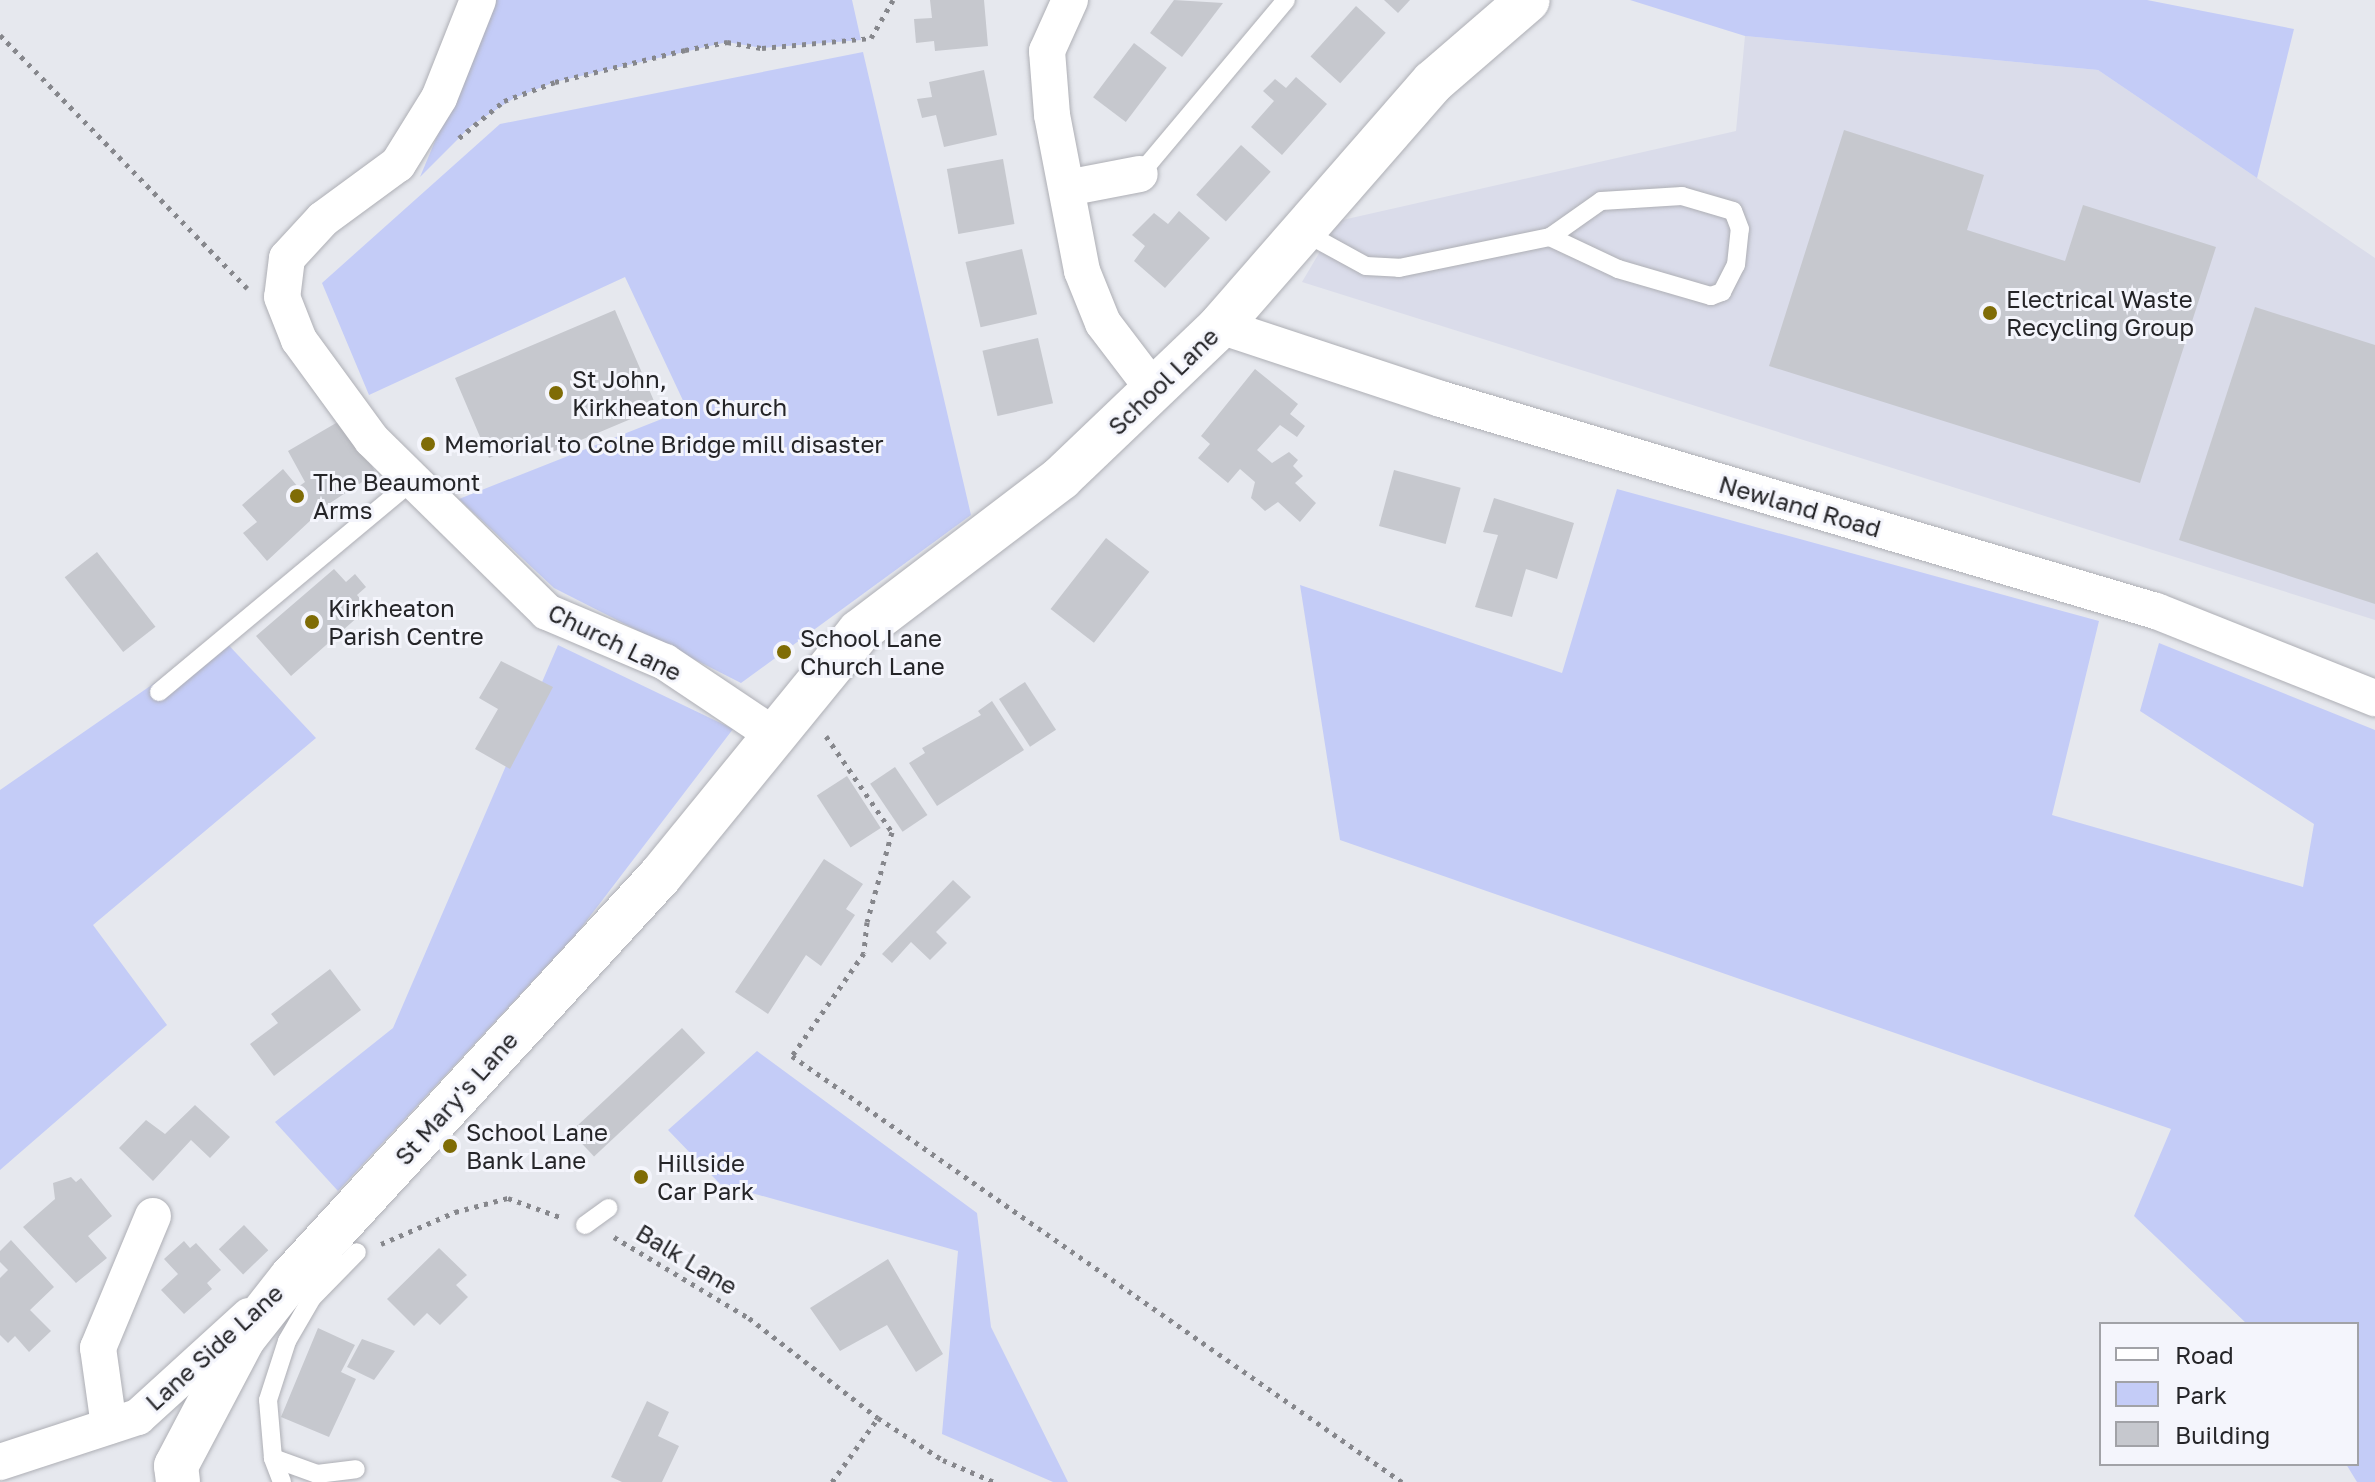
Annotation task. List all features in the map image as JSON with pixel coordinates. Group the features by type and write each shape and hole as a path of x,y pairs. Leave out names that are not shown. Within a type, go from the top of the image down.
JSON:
{"street":[{"name":"Church Lane","path":"478,0 439,98 398,164 323,219 287,258 282,297 299,340 372,440 547,612 665,662 774,735"},
{"path":"1070,0 1047,51 1052,115 1082,271 1103,323 1154,390"},
{"name":"School Lane","path":"774,735 859,632 1061,478 1220,326 1433,82 1528,0"},
{"path":"1067,188 1140,174"},
{"name":"Newland Road","path":"1220,326 1441,399 2156,611 2375,698"},
{"name":"St Mary's Lane","path":"178,1482 176,1466 243,1339 291,1278 660,876 774,735"},
{"path":"109,1426 98,1348 153,1216"},
{"name":"Lane Side Lane","path":"0,1462 138,1417 291,1278"}],"lane":[{"path":"1140,174 1286,0"},
{"path":"1302,231 1366,266 1399,268 1550,237 1601,201 1682,196 1733,211 1740,229 1736,265 1722,292 1711,296 1618,269 1550,237"},
{"path":"159,692 413,480"},
{"path":"585,1225 608,1208"},
{"path":"282,1482 273,1458 268,1400 287,1341 312,1298 357,1252"},
{"path":"273,1458 317,1474 356,1469"}],"path":[{"path":"826,737 892,832 864,953 792,1056 1402,1482"},
{"name":"Balk Lane","path":"357,1252 455,1212 508,1198 585,1225 629,1244 749,1318 878,1418 943,1460 994,1482"},
{"path":"832,1482 878,1418"}],"shaded area":[{"path":"1745,36 2098,70 2375,258 2375,620 1302,282 1338,221 1736,131"}],"green space":[{"path":"494,0 852,0 861,40 762,48 727,42 555,82 514,98 471,126 420,177"},
{"path":"1630,0 2147,0 2294,29 2257,178 2098,70 1745,36"},
{"path":"863,52 971,515 741,683 554,588 459,499 687,409 625,277 369,395 322,283 500,124"},
{"path":"1617,489 2099,621 2052,815 2303,887 2314,824 2140,711 2159,643 2375,730 2375,1482 2357,1482 2347,1466 2359,1466 2359,1322 2245,1322 2134,1216 2171,1129 1340,840 1300,585 1562,673"},
{"path":"221,637 316,738 93,925 167,1025 0,1170 0,790"},
{"path":"558,645 733,729 578,932 338,1191 275,1122 393,1028"},
{"path":"757,1051 977,1213 991,1327 1068,1482 1053,1482 942,1434 958,1251 720,1184 668,1130"}],"building":[{"path":"930,0 984,0 988,46 935,51 934,41 916,43 914,19 932,18"},
{"path":"1174,0 1223,3 1182,57 1150,33"},
{"path":"1384,0 1410,0 1398,13"},
{"path":"1356,6 1386,33 1340,83 1310,57"},
{"path":"1134,43 1167,68 1126,122 1093,97"},
{"path":"984,70 997,135 944,147 936,115 922,118 917,99 932,97 929,82"},
{"path":"1296,77 1327,104 1282,155 1251,127 1274,101 1263,91 1275,79 1286,88"},
{"name":"Electrical Waste Recycling Group","path":"1844,130 1984,175 1967,230 2065,261 2083,205 2216,247 2140,483 1769,366"},
{"path":"1241,145 1271,172 1226,222 1196,195"},
{"path":"1003,159 1014,224 958,234 947,169"},
{"path":"1179,211 1210,238 1165,288 1134,261 1145,246 1132,235 1154,213 1168,224"},
{"path":"1022,249 1037,314 981,327 965,262"},
{"name":"Electrical Waste Recycling Group","path":"2255,307 2375,345 2375,604 2179,540"},
{"name":"St John, Kirkheaton Church","path":"615,310 657,408 550,453 543,435 489,458 455,378"},
{"path":"1038,338 1053,403 998,416 982,351"},
{"path":"1255,369 1298,404 1290,414 1305,426 1297,437 1280,425 1257,450 1272,463 1289,452 1298,460 1293,466 1303,476 1295,483 1316,503 1300,522 1278,502 1265,511 1251,498 1255,482 1240,469 1228,483 1198,458 1210,444 1201,436"},
{"name":"The Beaumont Arms","path":"343,419 376,473 327,505 267,561 243,533 257,522 242,505 283,469 298,487 305,482 288,451"},
{"path":"1394,470 1461,488 1446,544 1379,526"},
{"path":"1494,498 1574,523 1557,579 1526,569 1512,617 1475,607 1498,535 1483,532"},
{"path":"1106,538 1149,572 1094,643 1051,609"},
{"path":"97,552 155,627 123,652 65,577"},
{"name":"Kirkheaton Parish Centre","path":"334,569 346,582 355,574 366,587 357,595 368,608 291,676 256,636"},
{"path":"501,661 553,687 510,769 475,749 498,709 479,698"},
{"path":"1025,682 1056,730 1030,747 999,699"},
{"path":"992,701 1024,750 937,806 909,763 925,753 922,748 981,715 978,711"},
{"path":"895,767 927,815 903,832 870,784"},
{"path":"847,776 881,828 851,848 817,796"},
{"path":"824,859 863,884 846,909 855,915 821,966 806,955 768,1014 735,992"},
{"path":"953,880 971,897 936,932 947,943 930,960 911,942 892,963 882,954"},
{"path":"330,969 361,1010 274,1076 250,1044 278,1023 271,1014"},
{"path":"682,1028 705,1053 594,1157 571,1132"},
{"path":"195,1105 230,1137 210,1158 191,1140 153,1181 119,1148 146,1120 165,1134"},
{"path":"71,1177 76,1182 81,1178 112,1216 88,1236 107,1258 76,1283 23,1227 55,1199 53,1183"},
{"path":"244,1225 268,1250 243,1274 219,1249"},
{"path":"11,1240 54,1287 30,1310 51,1331 29,1352 15,1336 8,1343 0,1335 0,1278 8,1270 0,1262 0,1251"},
{"path":"184,1241 190,1248 196,1243 221,1270 207,1283 212,1289 184,1314 161,1290 178,1274 164,1259"},
{"path":"439,1248 467,1275 456,1285 468,1297 440,1325 427,1313 414,1326 387,1299"},
{"path":"888,1259 943,1354 916,1372 887,1325 840,1351 810,1308"},
{"path":"318,1328 355,1345 341,1372 356,1379 329,1437 281,1417"},
{"path":"362,1339 395,1351 374,1380 347,1367"},
{"path":"647,1401 669,1412 658,1436 679,1446 662,1482 622,1482 611,1477"}],"place":[{"name":"Electrical Waste Recycling Group","path":"1990,313"},
{"name":"St John, Kirkheaton Church","path":"556,393"},
{"name":"Memorial to Colne Bridge mill disaster","path":"428,444"},
{"name":"The Beaumont Arms","path":"297,496"},
{"name":"Kirkheaton Parish Centre","path":"312,622"},
{"name":"School Lane Church Lane","path":"784,652"},
{"name":"School Lane Bank Lane","path":"450,1146"},
{"name":"Hillside Car Park","path":"641,1177"}]}
